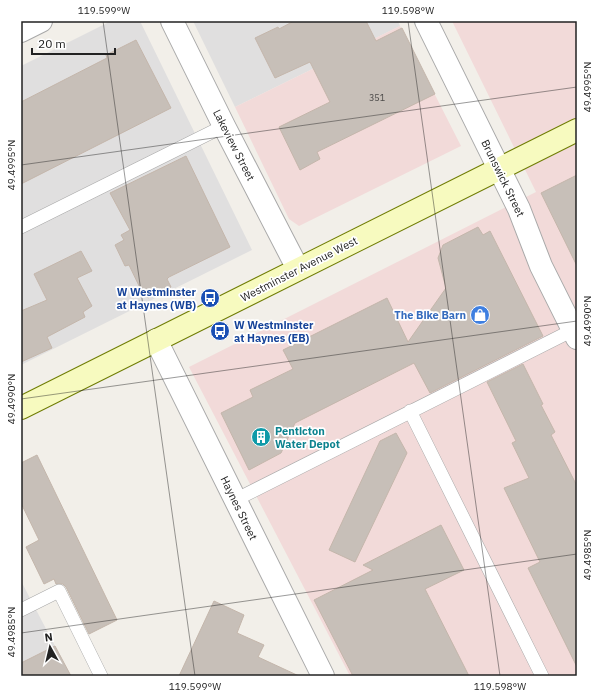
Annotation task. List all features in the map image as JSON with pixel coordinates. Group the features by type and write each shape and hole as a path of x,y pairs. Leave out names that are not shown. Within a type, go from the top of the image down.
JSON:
{"main road":[{"name":"Westminster Avenue West","path":"21,408 577,130"}],"street":[{"path":"21,31 41,21"},
{"name":"Lakeview Street","path":"172,21 224,126 298,269"},
{"name":"Brunswick Street","path":"426,21 519,209 542,266 576,332"},
{"name":"Haynes Street","path":"156,340 323,676"}],"lane":[{"path":"21,227 224,126"},
{"path":"235,500 410,411 576,332"},
{"path":"410,411 542,676"},
{"path":"21,610 59,591 100,676"}],"shaded area":[{"path":"111,21 140,21 252,250 21,365 21,66"},
{"path":"193,21 398,21 400,26 235,107"},
{"path":"452,21 577,21 577,676 350,676 189,367 536,192"},
{"path":"400,26 461,146 299,226 289,219 235,107"},
{"path":"21,581 55,646 71,676 21,676"}],"building":[{"path":"294,21 366,21 376,41 402,28 435,94 317,152 320,159 300,170 279,127 330,102 310,62 275,78 255,38 278,27 279,29"},
{"path":"136,40 171,108 21,184 21,102 107,58 106,55"},
{"path":"186,156 230,247 169,277 167,279 171,287 148,298 145,291 142,292 129,265 125,266 115,245 124,240 121,235 130,230 110,193"},
{"path":"577,175 577,266 541,193"},
{"path":"478,227 483,235 490,231 543,336 430,393 414,363 295,423 281,453 249,470 221,413 253,397 250,390 293,369 283,350 387,298 408,342 446,288 438,258 443,245"},
{"path":"81,251 92,271 77,278 92,306 83,312 85,317 47,337 52,348 21,362 21,311 47,300 34,274"},
{"path":"523,364 555,432 551,435 577,486 577,667 528,568 540,562 504,488 529,478 512,443 516,441 487,382"},
{"path":"396,433 407,453 355,562 329,550 380,441"},
{"path":"37,455 117,620 89,634 66,587 63,584 56,584 54,579 44,584 26,547 39,540 21,503 21,463"},
{"path":"441,525 464,570 425,589 469,676 353,676 314,600 373,570 363,565"},
{"path":"214,601 244,615 237,633 264,645 258,657 299,676 179,676"},
{"path":"55,646 71,676 21,676 21,663"}],"place":[{"name":"W Westminster at Haynes (WB)","path":"210,298"},
{"name":"The Bike Barn","path":"480,315"},
{"name":"W Westminster at Haynes (EB)","path":"220,331"},
{"name":"Penticton Water Depot","path":"261,437"}]}
